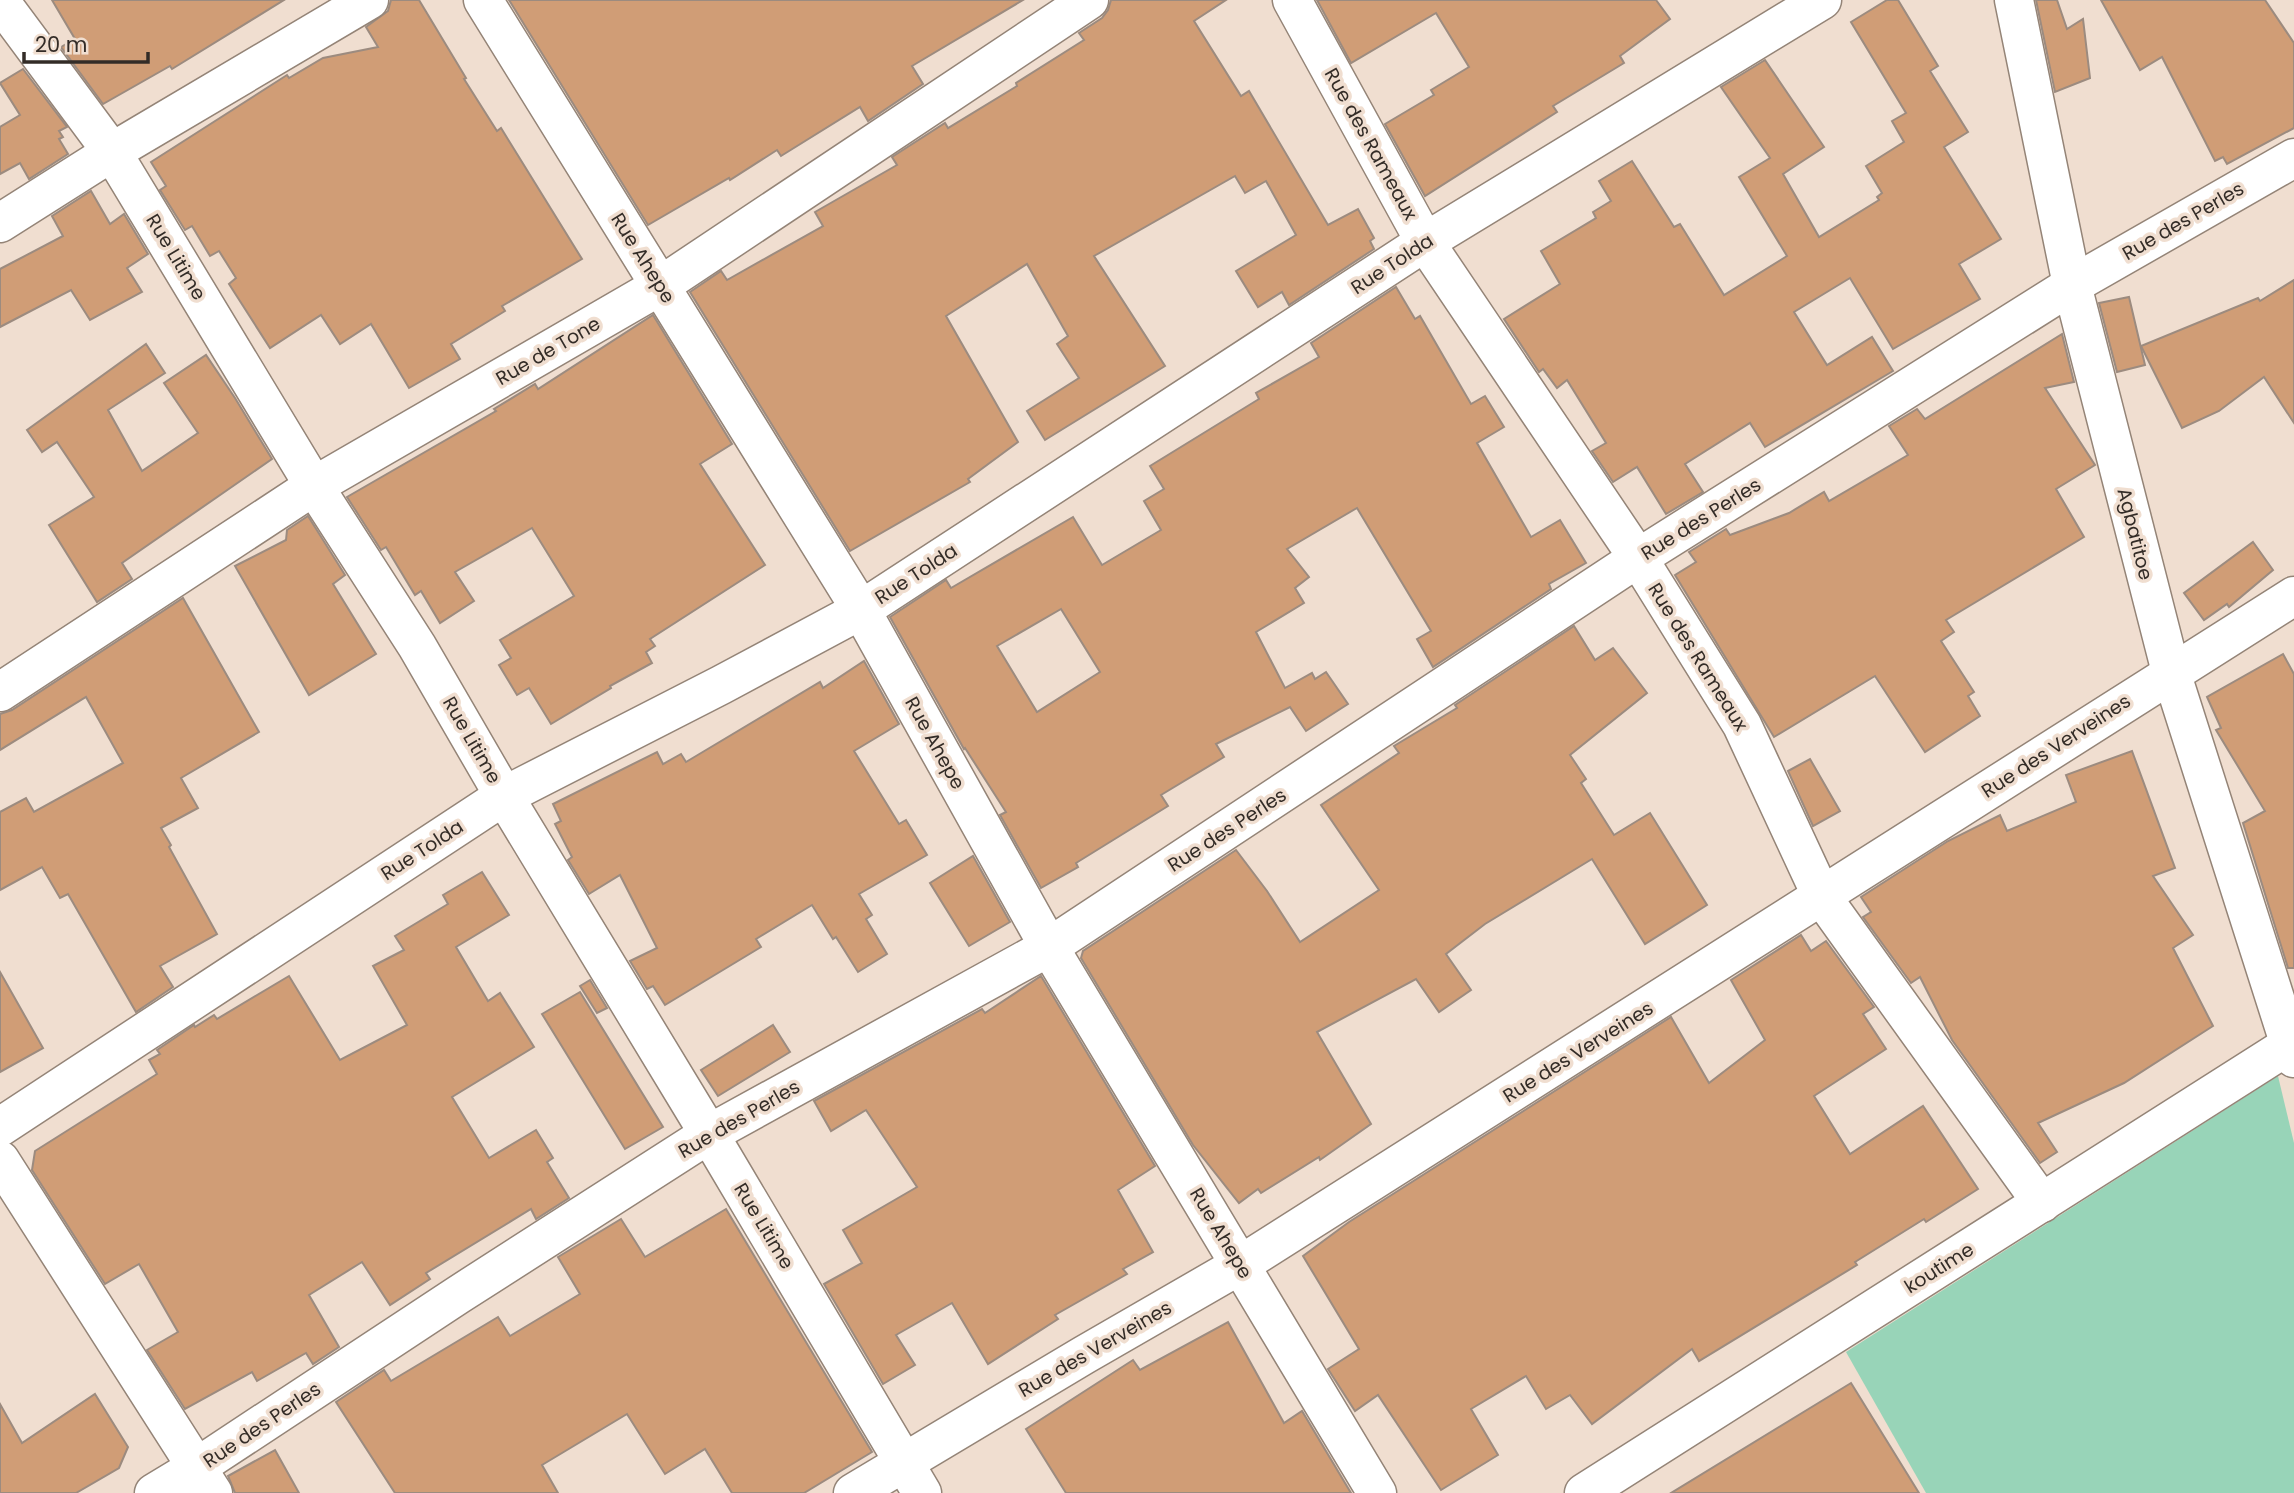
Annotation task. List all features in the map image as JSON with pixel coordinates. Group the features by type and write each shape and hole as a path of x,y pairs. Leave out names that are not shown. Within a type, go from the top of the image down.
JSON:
{"street":[{"path":"0,223 112,152 369,0"},
{"name":"Rue Ahepe","path":"483,0 861,610 1049,947 1377,1493"},
{"name":"Rue de Tone","path":"0,692 314,486 660,286 1089,0"},
{"name":"Rue des Rameaux","path":"1292,0 1425,242 1638,558 1742,725 1822,897 2042,1203"},
{"name":"Rue Tolda","path":"0,1127 504,796 861,610 1425,242 1822,0"},
{"name":"Agbatitoe","path":"2014,0 2072,285 2171,672 2293,1048"},
{"name":"Rue Litime","path":"0,1 112,152 314,486 417,646 504,796 913,1477"},
{"name":"Rue des Perles","path":"154,1493 205,1480 458,1295 709,1134 1049,947 1638,558 2072,285 2294,158"},
{"name":"Rue des Verveines","path":"853,1493 913,1477 1241,1265 2294,596"},
{"name":"koutime","path":"1584,1493 2042,1203 2293,1048"},
{"path":"0,1160 205,1480"}],"green space":[{"path":"2278,1076 2294,1143 2294,1493 1926,1493 1846,1352"}],"building":[{"path":"52,0 284,0 172,69 170,66 103,104 61,47 75,39"},
{"path":"391,0 419,0 466,78 464,79 497,131 501,128 582,259 502,306 505,311 451,344 460,359 409,388 371,324 340,344 321,315 270,348 229,284 236,278 219,251 210,256 192,226 185,230 160,190 166,186 151,162 287,75 289,78 323,58 378,47 366,27 388,11"},
{"path":"509,0 1023,0 912,66 923,84 868,121 860,107 781,156 777,150 730,180 729,178 648,225"},
{"path":"1111,0 1226,0 1194,21 1241,96 1249,91 1328,225 1358,209 1374,238 1370,241 1374,249 1289,305 1282,292 1258,307 1236,271 1296,235 1266,181 1245,193 1235,176 1094,256 1165,366 1045,440 1027,411 1079,378 1057,344 1068,336 1027,264 946,316 1018,442 968,479 970,482 850,551 690,292 721,271 727,280 823,226 815,212 897,165 892,157 945,123 948,128 1017,86 1016,83 1084,40 1079,33 1102,18"},
{"path":"1317,0 1656,0 1670,19 1620,56 1624,63 1553,106 1557,112 1425,196 1385,124 1434,95 1431,90 1469,67 1436,13 1351,63"},
{"path":"1887,0 1898,0 1938,66 1930,71 1968,132 1944,147 2001,239 1959,264 1980,299 1893,349 1850,278 1794,312 1827,365 1872,337 1893,371 1765,447 1750,423 1685,464 1703,492 1666,514 1637,467 1613,482 1592,451 1606,443 1567,380 1557,388 1543,369 1539,372 1504,319 1560,284 1541,251 1596,218 1593,212 1611,201 1599,181 1632,161 1674,227 1680,224 1724,295 1787,256 1739,177 1770,158 1721,87 1765,60 1824,147 1783,174 1819,237 1879,200 1877,197 1882,193 1866,166 1904,142 1892,121 1906,113 1851,22"},
{"path":"2036,0 2057,0 2067,29 2083,19 2090,78 2055,92"},
{"path":"2101,0 2265,0 2294,43 2294,128 2227,164 2223,157 2215,161 2162,57 2140,70"},
{"path":"23,69 67,127 59,131 63,137 59,139 68,154 29,179 20,163 0,174 0,127 20,115 0,83"},
{"path":"91,191 110,224 124,214 148,254 127,268 142,292 90,320 71,290 0,327 0,269 63,236 52,216"},
{"path":"2294,280 2294,423 2264,377 2219,411 2182,428 2141,346 2258,298 2260,301"},
{"path":"1396,287 1415,319 1420,316 1471,404 1485,396 1504,427 1477,443 1531,537 1560,520 1586,563 1549,584 1551,589 1433,667 1417,639 1431,631 1357,508 1287,549 1309,577 1295,588 1304,603 1256,632 1285,688 1312,673 1315,679 1326,672 1348,704 1306,731 1290,707 1216,744 1224,757 1161,795 1168,806 1076,863 1078,867 1041,888 1000,815 1006,812 964,749 890,617 946,580 951,588 1073,517 1102,565 1161,530 1144,501 1164,489 1150,466 1259,399 1256,393 1319,357 1311,343","holes":["1061,609 1100,672 1037,712 997,646"]},
{"path":"2129,297 2145,365 2117,372 2099,303"},
{"path":"653,315 732,444 700,464 765,565 650,639 655,646 646,652 652,663 551,724 529,688 517,695 499,665 511,658 500,640 574,596 532,528 455,572 474,601 440,623 421,591 415,595 386,547 381,550 347,497 496,411 494,409 535,384 538,389"},
{"path":"2062,334 2074,382 2045,388 2095,465 2056,489 2084,537 1946,620 1954,632 1941,641 1974,692 1968,696 1980,716 1925,752 1875,676 1774,737 1675,575 1696,562 1689,552 1726,529 1730,535 1789,513 1824,492 1829,501 1908,455 1889,426 1917,409 1925,419"},
{"path":"146,344 165,373 108,410 142,471 198,433 164,383 206,355 272,459 122,563 132,579 97,602 49,525 94,497 57,442 42,452 27,430"},
{"path":"308,516 345,575 333,584 376,654 309,695 235,566 286,540 287,530"},
{"path":"2253,542 2273,570 2229,607 2227,604 2204,620 2184,593"},
{"path":"183,598 259,732 181,778 198,808 161,828 217,934 160,966 173,987 136,1012 68,894 60,898 42,867 0,890 0,812 26,798 34,812 123,763 86,697 0,750 0,714 12,710"},
{"path":"1574,626 1595,660 1613,648 1647,693 1570,755 1586,779 1581,783 1614,835 1650,813 1707,905 1645,944 1592,859 1485,924 1446,954 1471,990 1439,1012 1416,979 1317,1032 1371,1124 1320,1160 1319,1157 1261,1193 1258,1189 1239,1203 1193,1145 1081,958 1083,951 1236,850 1300,942 1379,890 1321,805 1399,753 1394,746 1457,708 1455,705"},
{"path":"2283,654 2294,674 2294,968 2288,968 2243,823 2265,811 2216,730 2221,728 2207,697"},
{"path":"864,661 899,724 854,751 899,824 906,820 927,855 859,894 872,915 866,919 887,954 858,972 812,905 756,939 761,947 665,1005 653,986 647,989 630,961 657,948 620,875 589,894 568,860 572,857 555,824 561,821 553,804 657,752 663,764 681,754 686,762 820,682 823,688"},
{"path":"2132,751 2175,868 2153,876 2193,935 2173,948 2213,1026 2124,1083 2038,1123 2057,1152 2040,1163 1952,1040 1920,977 1911,983 1863,917 1871,912 1861,897 1948,841 2000,815 2007,831 2076,802 2066,775"},
{"path":"1810,759 1840,811 1813,826 1788,771"},
{"path":"973,856 1010,922 969,946 930,883"},
{"path":"482,872 509,915 456,947 488,1001 500,993 534,1047 452,1097 489,1158 536,1130 553,1158 547,1162 569,1198 536,1219 531,1209 426,1273 430,1279 390,1305 362,1262 309,1295 339,1347 313,1364 306,1353 257,1381 252,1372 185,1409 147,1350 178,1332 139,1264 105,1284 32,1170 35,1151 157,1074 149,1060 160,1054 157,1050 194,1025 195,1027 214,1015 217,1019 289,976 340,1060 407,1025 373,966 404,950 395,936 448,904 443,895"},
{"path":"1801,935 1811,951 1826,941 1874,1007 1863,1014 1886,1049 1814,1096 1850,1154 1923,1106 1978,1189 1926,1222 1924,1219 1855,1262 1857,1265 1699,1361 1692,1349 1592,1424 1570,1395 1546,1409 1526,1376 1471,1409 1498,1455 1441,1490 1378,1395 1355,1411 1328,1369 1359,1349 1303,1256 1349,1222 1671,1017 1709,1083 1765,1040 1731,980"},
{"path":"0,972 43,1048 0,1072"},
{"path":"1041,976 1155,1166 1118,1190 1153,1252 1123,1269 1127,1274 1055,1315 1058,1319 988,1364 952,1303 896,1335 915,1365 883,1384 824,1284 862,1263 843,1230 917,1187 866,1110 831,1131 814,1101 982,1009 985,1013"},
{"path":"590,980 607,1008 597,1013 580,986"},
{"path":"580,992 663,1127 625,1149 542,1014"},
{"path":"773,1025 790,1052 718,1096 701,1070"},
{"path":"726,1209 872,1452 804,1493 732,1493 705,1449 665,1474 627,1414 542,1465 558,1493 395,1493 336,1402 384,1370 391,1381 498,1317 510,1336 580,1294 558,1257 621,1219 645,1257"},
{"path":"1228,1322 1284,1423 1302,1411 1351,1493 1066,1493 1026,1429 1133,1360 1140,1370"},
{"path":"1851,1383 1919,1493 1671,1493"},
{"path":"95,1394 128,1447 119,1468 76,1493 0,1493 0,1404 22,1443"},
{"path":"275,1450 299,1493 235,1493 228,1476"}]}
